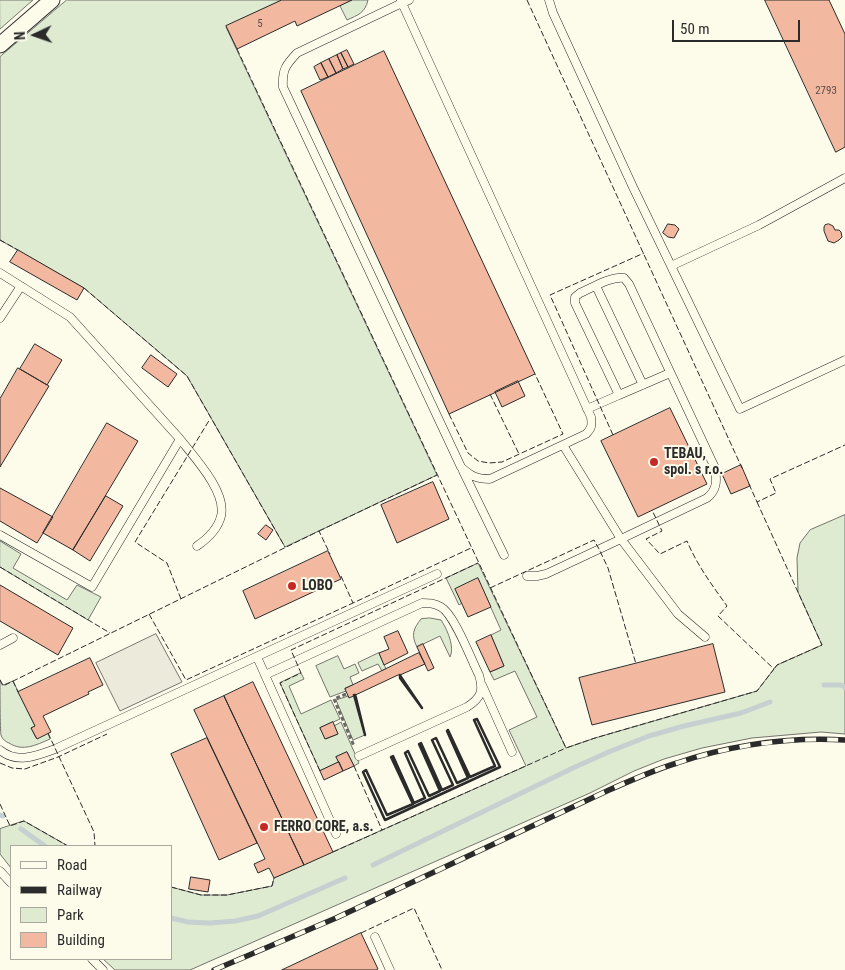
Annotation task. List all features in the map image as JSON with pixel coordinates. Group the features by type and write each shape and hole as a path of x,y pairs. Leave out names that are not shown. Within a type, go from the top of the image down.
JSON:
{"street":[{"path":"0,45 52,0"}],"lane":[{"path":"549,0 628,176 740,409 845,360"},
{"path":"462,467 471,476 490,479 586,434 591,429 592,423 404,1 297,52 287,64 283,74 283,86 462,467 504,555"},
{"path":"671,266 759,225 845,178"},
{"path":"0,273 70,317 180,439 214,484 221,503 221,516 208,537 197,546"},
{"path":"527,576 546,574 707,498 713,493 716,487 715,468 628,284 624,278 618,277 580,294 576,297 575,303 619,395"},
{"path":"0,318 21,286"},
{"path":"596,286 643,385"},
{"path":"587,409 670,373"},
{"path":"0,535 92,587 180,439"},
{"path":"563,445 621,539 678,614 705,636"},
{"path":"0,750 12,757 22,759 55,750 438,574"},
{"path":"265,675 422,603 431,602 442,607 450,616 479,675 512,752"},
{"path":"0,645 13,638"},
{"path":"256,657 336,834"},
{"path":"359,756 467,707 476,701 481,693 482,685"},
{"path":"0,871 10,882"},
{"path":"374,937 390,970"},
{"path":"93,960 103,970"}],"path":[{"path":"346,694 334,699 359,756"}],"green space":[{"path":"0,0 33,0 0,29"},
{"path":"67,0 282,0 226,27 437,475 285,547 187,376 84,288 0,240 0,57"},
{"path":"352,0 368,0 363,11 347,20 340,6"},
{"path":"845,515 845,734 821,732 752,738 702,748 664,759 190,970 115,970 104,960 172,960 172,887 201,895 227,895 272,886 274,878 526,766 509,730 537,717 515,671 494,680 490,672 504,666 491,635 501,630 478,579 459,605 446,578 478,563 566,748 757,691 777,665 822,645 798,592 797,558 800,543 810,530"},
{"path":"0,541 21,554 13,568 67,600 77,585 101,597 88,620 0,567"},
{"path":"421,619 441,620 446,628 452,648 450,657 440,636 417,647 414,639 416,626"},
{"path":"379,653 386,669 382,671 378,664 362,671 358,663"},
{"path":"338,656 344,669 355,664 359,673 350,677 353,685 345,688 346,691 330,697 316,666"},
{"path":"301,673 304,679 289,686 301,714 331,700 340,719 320,728 326,739 338,734 334,726 341,722 359,763 354,766 347,752 336,757 339,762 320,771 280,683"},
{"path":"0,680 3,685 13,681 35,726 31,728 36,738 48,733 50,739 35,745 19,747 3,739 1,735"},
{"path":"354,695 365,735 353,740 336,700"},
{"path":"24,821 66,845 10,845 10,867 0,854 0,829"}],"shaded area":[{"path":"156,634 182,682 120,711 96,663"}],"building":[{"path":"282,0 352,0 297,26 295,21 237,49 226,26"},
{"path":"765,0 829,0 845,34 845,147 836,152"},
{"path":"347,50 354,64 348,67 341,53"},
{"path":"384,51 535,374 449,414 301,91"},
{"path":"341,53 348,67 343,69 337,55"},
{"path":"337,55 343,69 336,73 329,59"},
{"path":"329,59 336,73 328,77 321,63"},
{"path":"321,63 328,77 320,80 314,67"},
{"path":"668,224 675,225 679,229 674,238 668,237 663,233"},
{"path":"829,224 835,230 841,232 842,237 834,243 828,241 824,231 825,225"},
{"path":"18,250 84,288 77,300 10,262"},
{"path":"35,344 62,360 47,385 20,369"},
{"path":"151,355 177,374 168,387 142,368"},
{"path":"18,368 49,386 0,467 0,399"},
{"path":"518,381 525,396 502,407 495,392"},
{"path":"670,408 707,484 638,517 601,441"},
{"path":"107,423 138,441 73,550 43,533"},
{"path":"741,465 750,486 731,494 722,474"},
{"path":"433,482 449,519 397,543 381,505"},
{"path":"0,488 53,517 37,543 0,521"},
{"path":"106,496 123,506 90,561 73,550"},
{"path":"266,525 273,530 266,540 258,534"},
{"path":"328,551 341,579 255,619 243,591"},
{"path":"478,578 491,607 468,617 455,589"},
{"path":"0,585 73,628 58,655 0,621"},
{"path":"398,631 408,653 384,665 379,653 389,649 384,637"},
{"path":"491,635 504,666 490,672 476,642"},
{"path":"423,644 434,668 428,671 417,647"},
{"path":"713,644 725,692 592,725 579,678"},
{"path":"419,653 425,664 349,698 345,689"},
{"path":"90,658 103,685 88,692 89,694 43,716 51,732 37,739 31,728 35,726 18,692"},
{"path":"253,682 333,852 304,865 224,696"},
{"path":"224,696 304,865 274,878 269,868 258,873 254,864 265,859 194,710"},
{"path":"333,722 338,734 325,739 320,728"},
{"path":"207,738 257,843 219,860 171,754"},
{"path":"347,752 354,766 343,771 336,757"},
{"path":"339,762 343,771 324,780 320,771"},
{"path":"191,877 210,880 208,892 189,889"},
{"path":"361,933 378,969 376,970 282,970"}],"waterway":[{"path":"824,685 841,685 845,687"},
{"path":"373,865 611,751 649,736 741,713 770,702"},
{"path":"21,829 44,845"},
{"path":"172,918 188,922 210,923 235,921 258,916 345,878"}],"railway":[{"path":"214,970 336,918 643,775 697,757 739,747 781,741 845,740"}],"fence":[{"path":"527,0 742,468"},
{"path":"237,49 566,748 757,691 774,669 718,616 727,606 700,567 687,541 660,554 646,539 662,531 652,510"},
{"path":"0,240 18,250"},
{"path":"613,435 550,295 644,253"},
{"path":"84,288 187,376 285,547"},
{"path":"449,414 468,453 478,461 489,463 502,462 563,434 535,374"},
{"path":"490,394 519,454"},
{"path":"181,599 167,563 135,542 210,419"},
{"path":"749,484 757,502 776,493 770,479 845,445"},
{"path":"319,531 437,475"},
{"path":"757,502 822,645 777,665 774,669"},
{"path":"0,680 3,686 319,531 330,554"},
{"path":"490,588 594,540 608,568 636,664"},
{"path":"341,576 353,603 471,548"},
{"path":"320,771 280,683 301,673 291,650 478,563"},
{"path":"0,567 110,633"},
{"path":"149,614 186,680 353,603"},
{"path":"13,681 18,692"},
{"path":"48,733 94,832 95,845"},
{"path":"0,763 12,768 25,769 58,757 107,734"},
{"path":"333,852 566,748"},
{"path":"354,766 382,830"},
{"path":"0,804 10,826 24,821 66,845"},
{"path":"172,887 201,895 227,895 272,886 274,878"},
{"path":"361,933 414,908 442,970"}],"wall":[{"path":"400,675 401,677 422,708 400,678 400,675"},
{"path":"354,695 356,698 365,735 354,695"},
{"path":"477,719 500,767 385,820 363,772 366,770 387,815 413,804 391,757 393,756 414,803 425,798 405,753 408,751 429,796 440,791 419,744 421,743 442,790 453,785 432,740 436,738 457,783 468,778 448,730 470,777 495,766 474,720 477,719"}],"place":[{"name":"TEBAU, spol. s r.o.","path":"654,462"},
{"name":"LOBO","path":"292,586"},
{"name":"FERRO CORE, a.s.","path":"264,827"}]}
